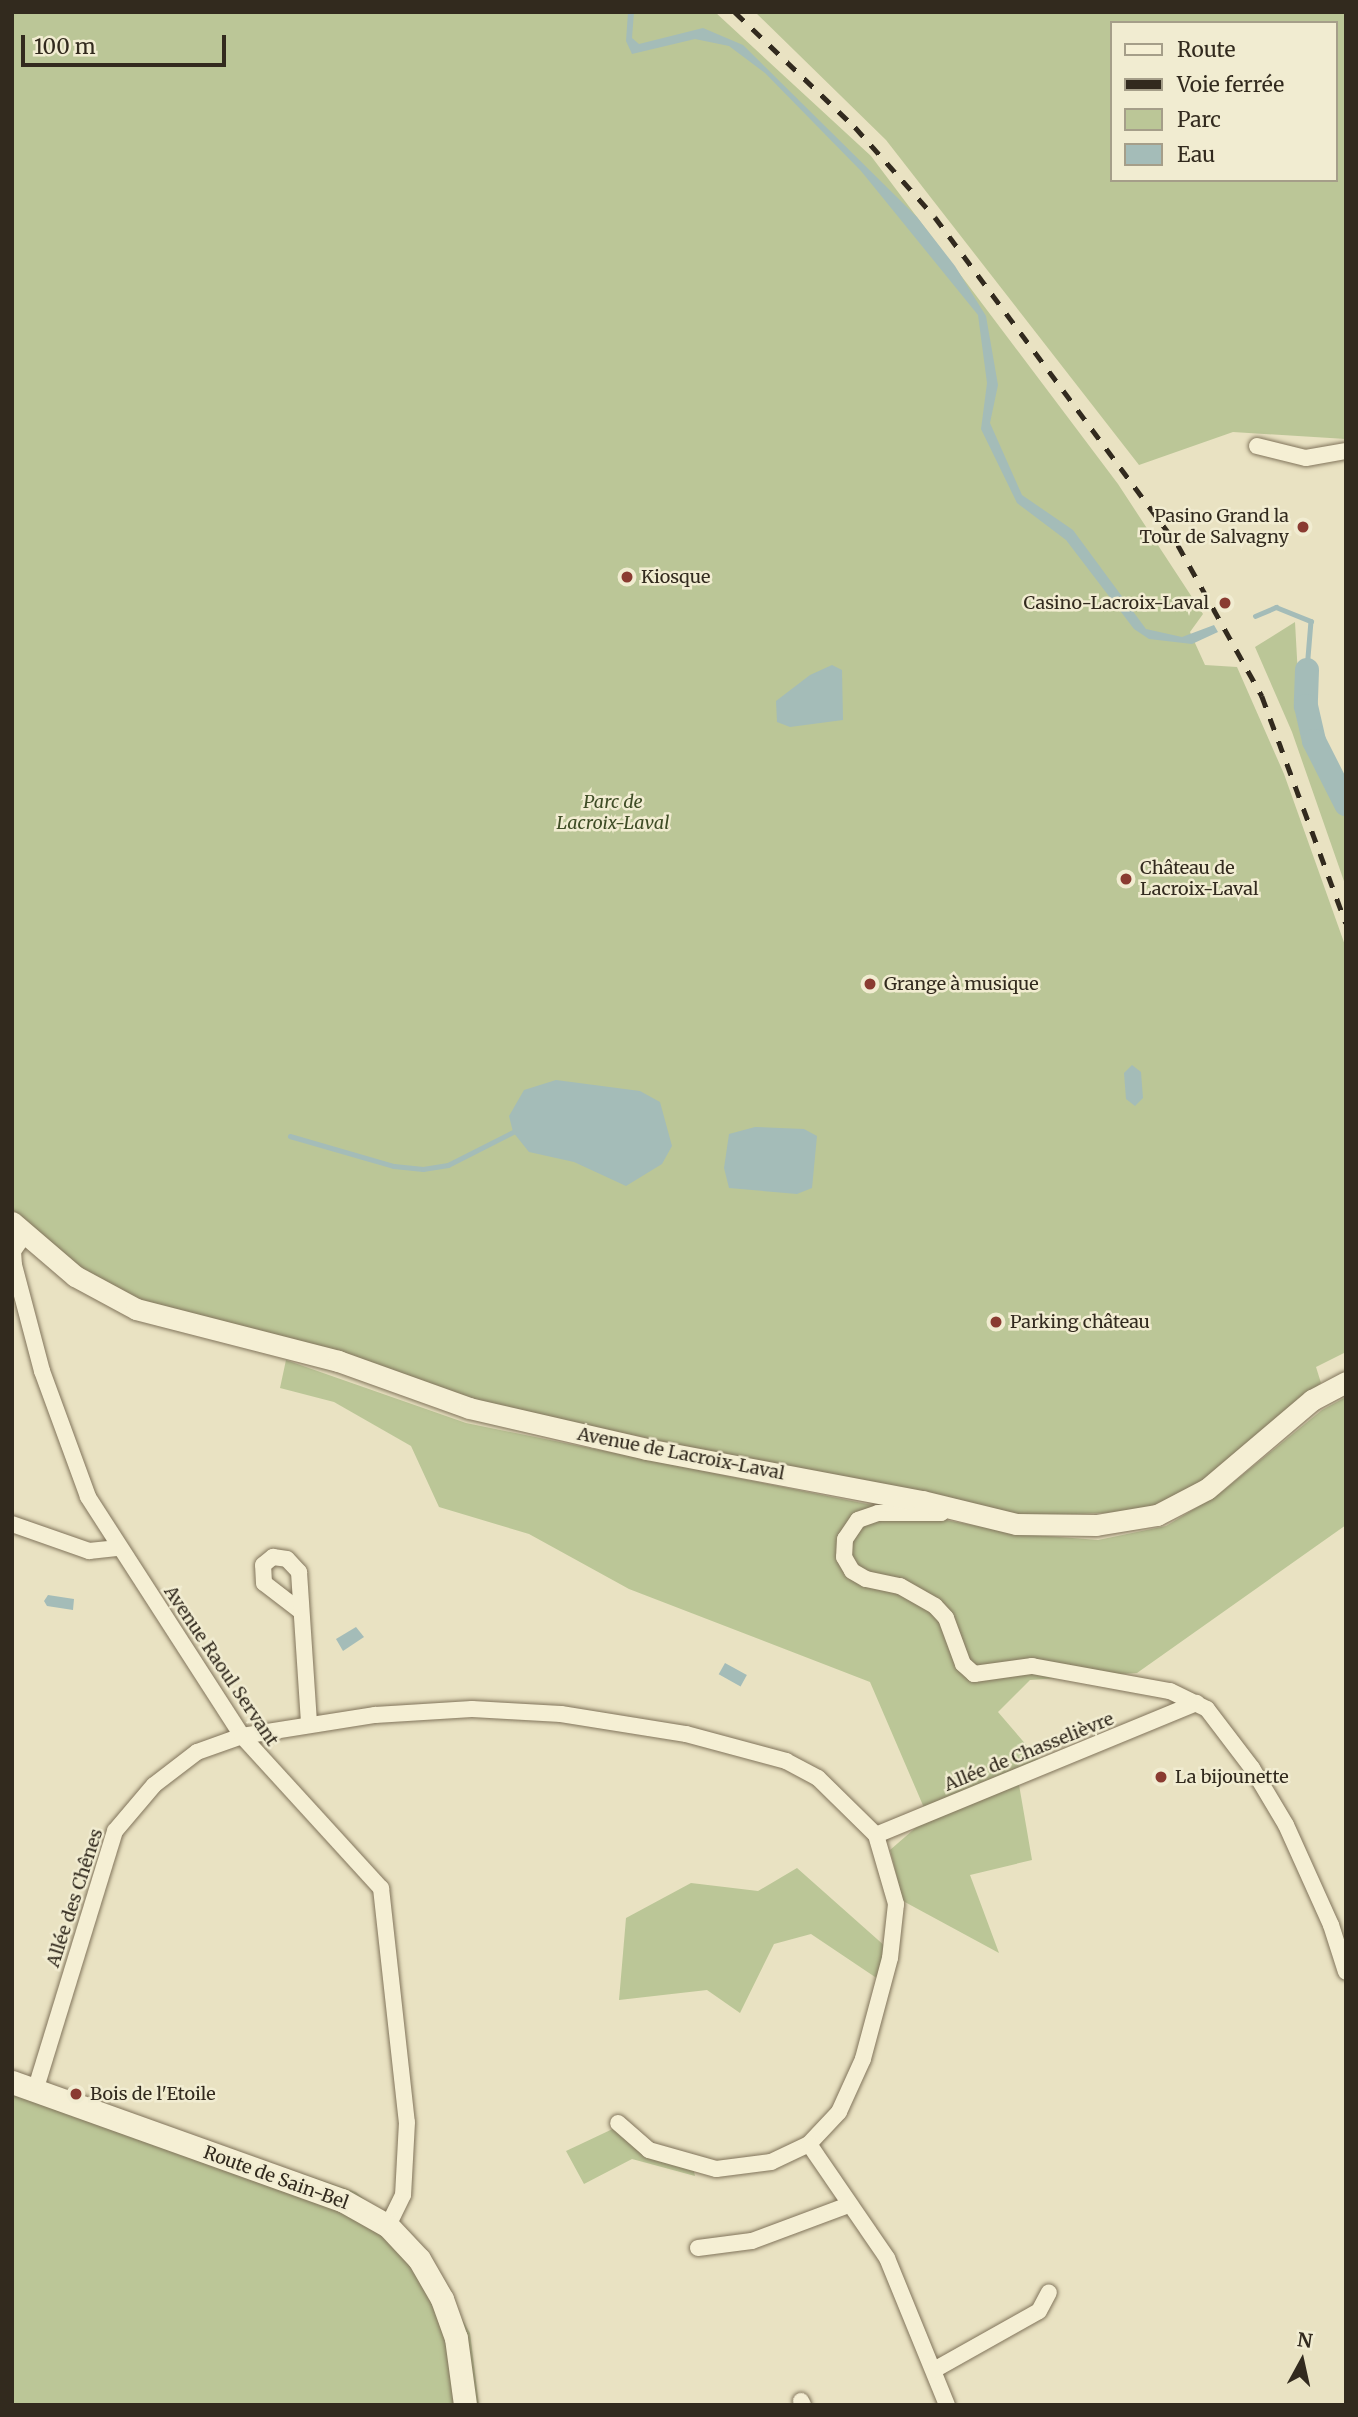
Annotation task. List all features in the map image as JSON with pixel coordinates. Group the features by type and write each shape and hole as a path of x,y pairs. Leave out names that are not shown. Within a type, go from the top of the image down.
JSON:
{"main road":[{"name":"Route de Sain-Bel","path":"12,2082 342,2200 388,2226 419,2259 442,2299 456,2338 465,2405"}],"street":[{"path":"1257,446 1306,458 1346,452"},
{"name":"Avenue de Lacroix-Laval","path":"19,1228 75,1276 136,1310 338,1361 468,1408 646,1449 942,1506 1016,1524 1096,1525 1157,1515 1208,1489 1312,1400 1346,1382"},
{"name":"Avenue Raoul Servant","path":"19,1228 13,1251 14,1265 42,1371 88,1497 242,1736 381,1888 407,2122 403,2195 388,2226"},
{"path":"942,1506 941,1513 878,1513 858,1520 845,1539 844,1557 852,1571 866,1579 900,1586 935,1605 946,1618 963,1664 974,1674 1032,1666 1170,1691 1197,1703 1217,1721 1252,1768 1286,1825 1331,1925 1346,1972"},
{"path":"12,1524 89,1551 120,1548"},
{"path":"299,1610 309,1723"},
{"name":"Allée de Chasselièvre","path":"876,1835 1197,1703"},
{"name":"Allée des Chênes","path":"35,2091 115,1831 154,1785 197,1752 242,1736 309,1723 472,1709 561,1714 686,1734 786,1761 818,1778 876,1835"},
{"path":"618,2123 649,2150 716,2169 771,2162 808,2144 850,2092 890,1958 896,1904 876,1835"},
{"path":"808,2144 887,2258 947,2405"},
{"path":"698,2248 752,2241 849,2204"},
{"path":"934,2370 1039,2311 1049,2292"}],"green space":[{"name":"Parc de Lacroix-Laval","path":"12,12 715,12 871,156 1118,484 1203,614 1190,632 1205,665 1237,667 1284,774 1346,948 1346,1352 1316,1367 1321,1383 1203,1484 1168,1501 1130,1512 1022,1516 444,1396 132,1303 89,1280 12,1209"},
{"path":"755,12 1346,12 1346,439 1233,432 1139,465 886,140"},
{"path":"1295,622 1301,730 1346,818 1346,887 1292,732 1255,647"},
{"path":"286,1360 466,1423 1021,1534 1098,1540 1166,1526 1219,1494 1322,1410 1346,1397 1346,1525 1137,1673 1030,1680 998,1712 1040,1761 1017,1773 1032,1860 970,1875 999,1953 903,1901 890,1850 928,1817 870,1682 629,1589 529,1534 439,1507 411,1446 334,1402 280,1388"},
{"path":"797,1868 886,1947 878,1979 811,1934 774,1944 740,2013 707,1990 619,2000 626,1918 691,1883 758,1891"},
{"path":"12,2076 356,2192 422,2249 470,2333 479,2405 12,2405"},
{"path":"619,2126 693,2167 695,2176 632,2159 584,2184 566,2151"}],"water":[{"path":"628,12 634,12 632,38 639,44 703,28 743,45 917,217 955,266 986,316 998,385 990,423 1022,495 1073,530 1146,629 1182,637 1214,625 1218,632 1192,644 1149,639 1134,629 1066,540 1017,503 981,429 987,383 978,315 861,171 765,73 729,46 695,39 632,54 626,41"},
{"path":"832,665 842,670 843,720 790,727 777,722 776,701 810,675"},
{"path":"1132,1065 1141,1072 1143,1098 1135,1106 1126,1099 1124,1073"},
{"path":"556,1080 640,1091 660,1102 672,1146 662,1164 626,1186 574,1162 529,1152 513,1132 509,1116 524,1090"},
{"path":"755,1127 804,1129 817,1136 812,1188 797,1194 729,1188 724,1168 729,1134"},
{"path":"48,1595 74,1599 73,1610 47,1606 44,1601"},
{"path":"356,1627 364,1637 343,1651 336,1639"},
{"path":"725,1663 747,1675 741,1686 719,1674"}],"waterway":[{"path":"1255,616 1276,607 1311,621 1307,670"},
{"path":"1307,670 1306,706 1314,741 1346,804"},
{"path":"290,1136 394,1166 423,1169 448,1165 513,1132"}],"railway":[{"path":"735,12 855,127 935,217 1178,545 1262,696 1346,923"}],"place":[{"name":"Pasino Grand la Tour de Salvagny","path":"1303,527"},
{"name":"Kiosque","path":"627,577"},
{"name":"Casino-Lacroix-Laval","path":"1225,603"},
{"name":"Château de Lacroix-Laval","path":"1126,879"},
{"name":"Grange à musique","path":"870,984"},
{"name":"Parking château","path":"996,1322"},
{"name":"La bijounette","path":"1161,1777"},
{"name":"Bois de l'Etoile","path":"76,2094"}]}
